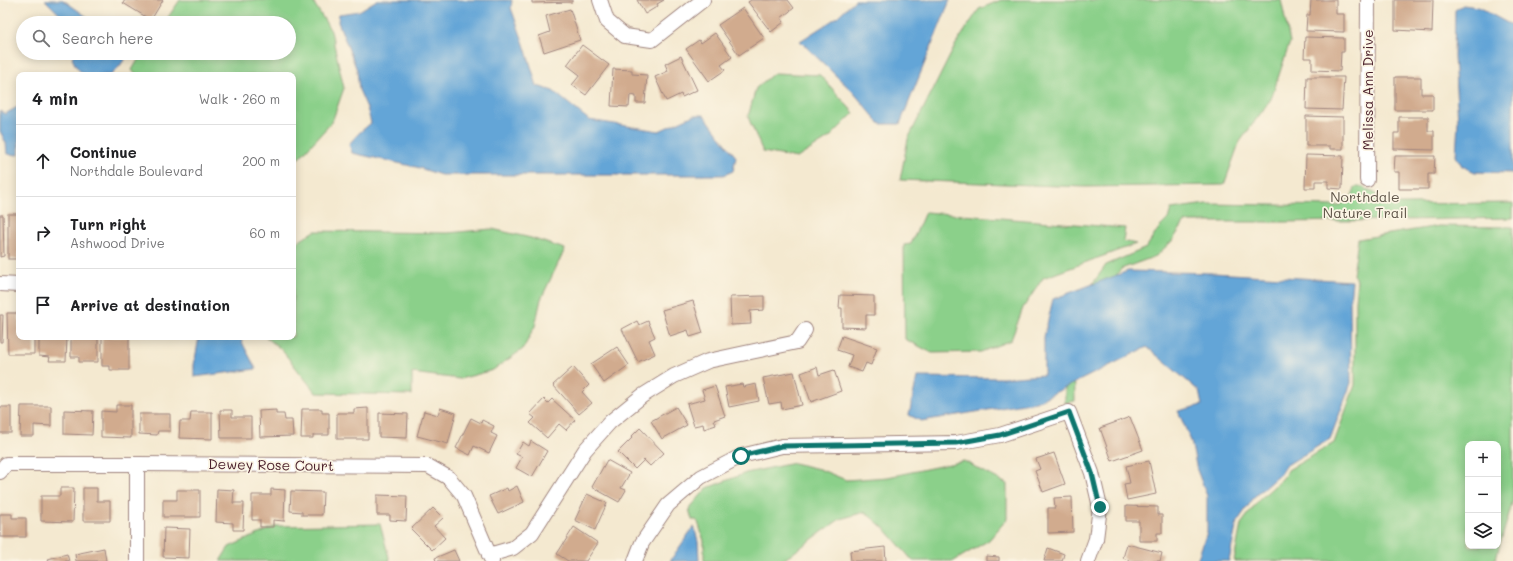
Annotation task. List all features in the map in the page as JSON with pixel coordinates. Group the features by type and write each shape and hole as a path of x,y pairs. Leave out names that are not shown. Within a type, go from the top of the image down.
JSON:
{"street":[{"path":"600,0 607,22 625,36 652,40 703,0"},
{"name":"Melissa Ann Drive","path":"1367,180 1368,0"},
{"path":"0,284 16,285"},
{"path":"491,558 513,548 532,533 585,450 610,422 642,396 674,376 708,361 797,342 806,330"},
{"path":"635,561 642,543 668,505 701,476 741,456 782,446 956,443 1000,435 1069,412 1092,473 1100,507 1096,539 1088,561"},
{"name":"Dewey Rose Court","path":"0,472 6,464 428,466 449,478 464,496 491,558"},
{"path":"137,464 137,561"}],"green space":[{"path":"180,0 312,0 331,31 344,88 332,122 300,157 296,159 296,72 134,72 132,70 138,60 296,60 296,16 169,16"},
{"path":"1001,0 1281,0 1290,42 1271,99 1239,143 1224,185 1085,187 900,180 908,139 956,44 979,9"},
{"path":"774,73 820,75 854,113 830,137 797,158 763,152 748,117 756,88"},
{"name":"Northdale Nature Trail","path":"1355,187 1364,187 1375,193 1383,201 1400,204 1513,203 1513,218 1287,222 1185,222 1172,241 1156,256 1121,269 1074,331 1075,401 1065,403 1065,379 1059,331 1106,265 1146,248 1159,228 1168,219 1171,209 1206,204 1339,206 1352,196"},
{"path":"925,212 1125,228 1123,241 1136,244 1043,278 1023,308 1011,340 981,352 932,353 905,339 904,245 911,244"},
{"path":"1439,226 1513,227 1513,500 1501,541 1501,441 1465,441 1465,549 1499,549 1496,558 1492,561 1234,561 1241,524 1259,500 1283,478 1288,470 1334,443 1355,385 1355,301 1357,280 1353,275 1358,239"},
{"path":"492,229 531,238 565,249 541,299 535,326 523,349 493,370 460,379 412,373 412,395 316,393 281,349 270,340 296,340 296,243 315,231 447,233"},
{"path":"964,461 1007,484 1007,519 989,540 954,561 913,561 886,530 865,512 840,519 782,561 704,561 704,541 698,522 696,520 692,520 689,509 707,488 746,473 794,463 819,469 846,480 888,477"},
{"path":"380,524 390,561 220,561 229,547 277,526"}],"water":[{"path":"45,0 63,0 86,16 61,16"},
{"path":"377,0 512,0 511,8 537,86 553,91 589,120 659,131 694,115 704,115 736,157 733,171 724,175 441,175 416,167 352,153 349,144 371,123 367,108 359,90 357,70 338,22 339,14 359,11"},
{"path":"855,0 950,0 900,124 880,124 853,92 800,41 836,18"},
{"path":"1463,5 1478,7 1513,26 1513,173 1475,172 1462,166 1456,156 1458,122 1454,56 1455,10"},
{"path":"73,60 124,60 114,72 81,72"},
{"path":"16,108 16,155 7,154 6,143 0,131 0,111 5,114"},
{"path":"1128,271 1213,273 1352,281 1350,301 1351,383 1330,439 1285,466 1280,474 1255,496 1237,522 1229,561 1197,561 1207,532 1207,496 1197,470 1191,441 1178,411 1202,405 1199,391 1147,347 1036,402 921,421 909,415 917,377 1002,378 1044,375 1044,337 1053,299"},
{"path":"198,340 241,340 256,369 194,377 194,365"},
{"path":"694,526 698,541 699,561 670,561"}],"building":[{"path":"125,0 163,0 153,16 144,16 123,3"},
{"path":"532,0 572,0 572,2 532,3"},
{"path":"637,0 664,0 657,4 658,6 645,14"},
{"path":"751,0 788,0 794,8 781,18 784,22 771,32 748,2"},
{"path":"1311,0 1336,0 1336,14 1344,14 1344,32 1306,31 1307,15 1310,15"},
{"path":"1395,0 1433,0 1432,32 1395,30"},
{"path":"743,8 764,38 739,55 718,25"},
{"path":"570,9 580,40 544,52 539,36 550,32 546,16"},
{"path":"715,33 732,57 721,65 725,70 709,81 686,49 699,40 701,43"},
{"path":"1305,37 1344,38 1344,52 1341,52 1340,71 1312,70 1312,58 1304,58"},
{"path":"582,45 609,65 586,95 572,85 580,75 567,65"},
{"path":"681,56 697,90 682,97 681,94 666,101 655,77 668,71 665,64"},
{"path":"613,69 632,70 632,74 647,75 645,103 636,103 636,96 630,95 629,107 611,106"},
{"path":"1307,77 1344,77 1342,110 1306,109"},
{"path":"1395,77 1421,77 1421,94 1433,94 1433,110 1395,110"},
{"path":"1306,116 1343,117 1343,149 1330,149 1330,146 1306,146"},
{"path":"1399,117 1428,117 1428,131 1434,131 1434,150 1394,149 1394,133 1399,133"},
{"path":"1306,155 1343,156 1342,189 1328,188 1328,181 1315,181 1315,188 1305,188"},
{"path":"1395,156 1435,156 1434,174 1428,174 1428,189 1399,189 1399,172 1394,172"},
{"path":"8,214 16,214 16,259 8,259"},
{"path":"0,215 3,215 4,256 0,257"},
{"path":"840,295 874,296 874,315 866,315 866,328 842,327 842,308 839,308"},
{"path":"764,296 764,310 750,311 751,324 731,325 730,297"},
{"path":"693,301 703,333 690,337 688,330 670,336 662,310"},
{"path":"7,313 16,313 16,340 34,340 34,354 8,354"},
{"path":"0,315 3,315 2,342 0,342"},
{"path":"637,321 639,325 648,321 655,337 649,340 655,354 638,362 622,329"},
{"path":"842,336 877,348 871,365 866,363 862,372 848,367 852,355 837,350"},
{"path":"39,340 67,340 66,361 49,361 50,357 39,356"},
{"path":"71,340 98,340 98,362 79,362 79,357 71,357"},
{"path":"102,340 129,340 129,370 110,370 110,366 102,366"},
{"path":"617,347 629,365 604,383 591,364"},
{"path":"573,367 589,385 582,392 592,403 579,414 553,385"},
{"path":"817,367 819,375 834,370 841,391 811,402 801,373"},
{"path":"794,372 802,405 782,409 781,402 769,404 763,378"},
{"path":"742,384 743,387 756,384 759,401 729,407 725,387"},
{"path":"715,386 725,416 714,420 716,425 704,429 703,424 694,426 687,404 705,399 702,390"},
{"path":"544,399 548,403 552,399 575,420 566,430 559,424 547,438 530,423 535,418 530,414"},
{"path":"116,405 131,405 131,438 101,437 101,411 116,412"},
{"path":"21,406 51,406 51,426 34,425 34,436 20,436"},
{"path":"0,407 11,407 11,433 0,433"},
{"path":"676,407 687,425 662,439 651,421"},
{"path":"368,408 368,439 337,439 337,413 354,413 354,409"},
{"path":"440,408 456,413 448,444 417,436 424,411 438,415"},
{"path":"302,409 322,409 322,413 329,413 329,435 313,435 313,438 301,438"},
{"path":"64,410 93,411 92,435 64,434"},
{"path":"220,410 232,410 232,417 251,417 251,438 221,438"},
{"path":"276,410 276,414 284,414 285,420 292,420 293,436 260,437 259,411"},
{"path":"191,412 212,412 212,439 179,438 180,421 190,421"},
{"path":"379,413 408,414 407,438 379,437"},
{"path":"139,414 170,414 170,431 158,431 157,435 139,434"},
{"path":"1130,417 1143,450 1112,461 1100,428"},
{"path":"471,418 481,423 482,420 494,426 491,433 497,436 489,453 474,446 470,455 456,448"},
{"path":"640,428 664,453 650,466 644,460 635,469 618,452"},
{"path":"531,441 547,451 532,477 516,468 522,457 516,454 523,442 529,446"},
{"path":"1054,453 1065,484 1043,492 1035,471 1040,469 1036,459"},
{"path":"607,460 630,473 621,488 626,490 619,502 592,487"},
{"path":"1149,461 1156,494 1127,500 1124,484 1130,483 1126,466"},
{"path":"517,486 524,502 498,514 489,496 507,488 508,491"},
{"path":"60,488 74,488 73,522 41,521 41,496 60,496"},
{"path":"83,488 97,488 97,501 110,501 110,521 83,521"},
{"path":"217,489 234,490 233,503 244,503 243,530 233,530 233,523 216,522"},
{"path":"271,489 285,490 284,521 273,520 273,527 260,527 260,520 252,520 252,495 271,495"},
{"path":"177,490 200,490 200,517 163,517 163,500 177,500"},
{"path":"291,491 323,492 322,515 302,515 302,512 290,511"},
{"path":"587,494 607,503 595,530 575,520"},
{"path":"377,495 407,496 406,521 390,520 390,515 377,515"},
{"path":"1072,497 1073,532 1048,533 1048,508 1055,508 1054,498"},
{"path":"1126,506 1158,507 1158,515 1162,515 1162,533 1157,533 1157,541 1139,541 1139,521 1126,521"},
{"path":"433,508 443,518 434,526 445,538 432,550 411,529"},
{"path":"0,514 12,514 12,518 26,518 26,537 0,537"},
{"path":"574,527 598,543 586,561 568,561 557,554"},
{"path":"164,528 190,529 189,558 163,557"},
{"path":"1127,544 1162,553 1160,561 1130,561 1123,558"},
{"path":"885,547 886,561 851,561 850,551"},
{"path":"104,548 106,561 76,561 75,554"},
{"path":"1048,548 1064,554 1062,561 1044,561"},
{"path":"454,550 459,561 436,561 435,558"},
{"path":"67,554 69,561 49,561 48,559"},
{"path":"986,556 999,557 999,561 986,561"}],"route":[{"path":"741,456 782,446 956,443 1000,435 1069,412 1092,473 1100,507"}]}
